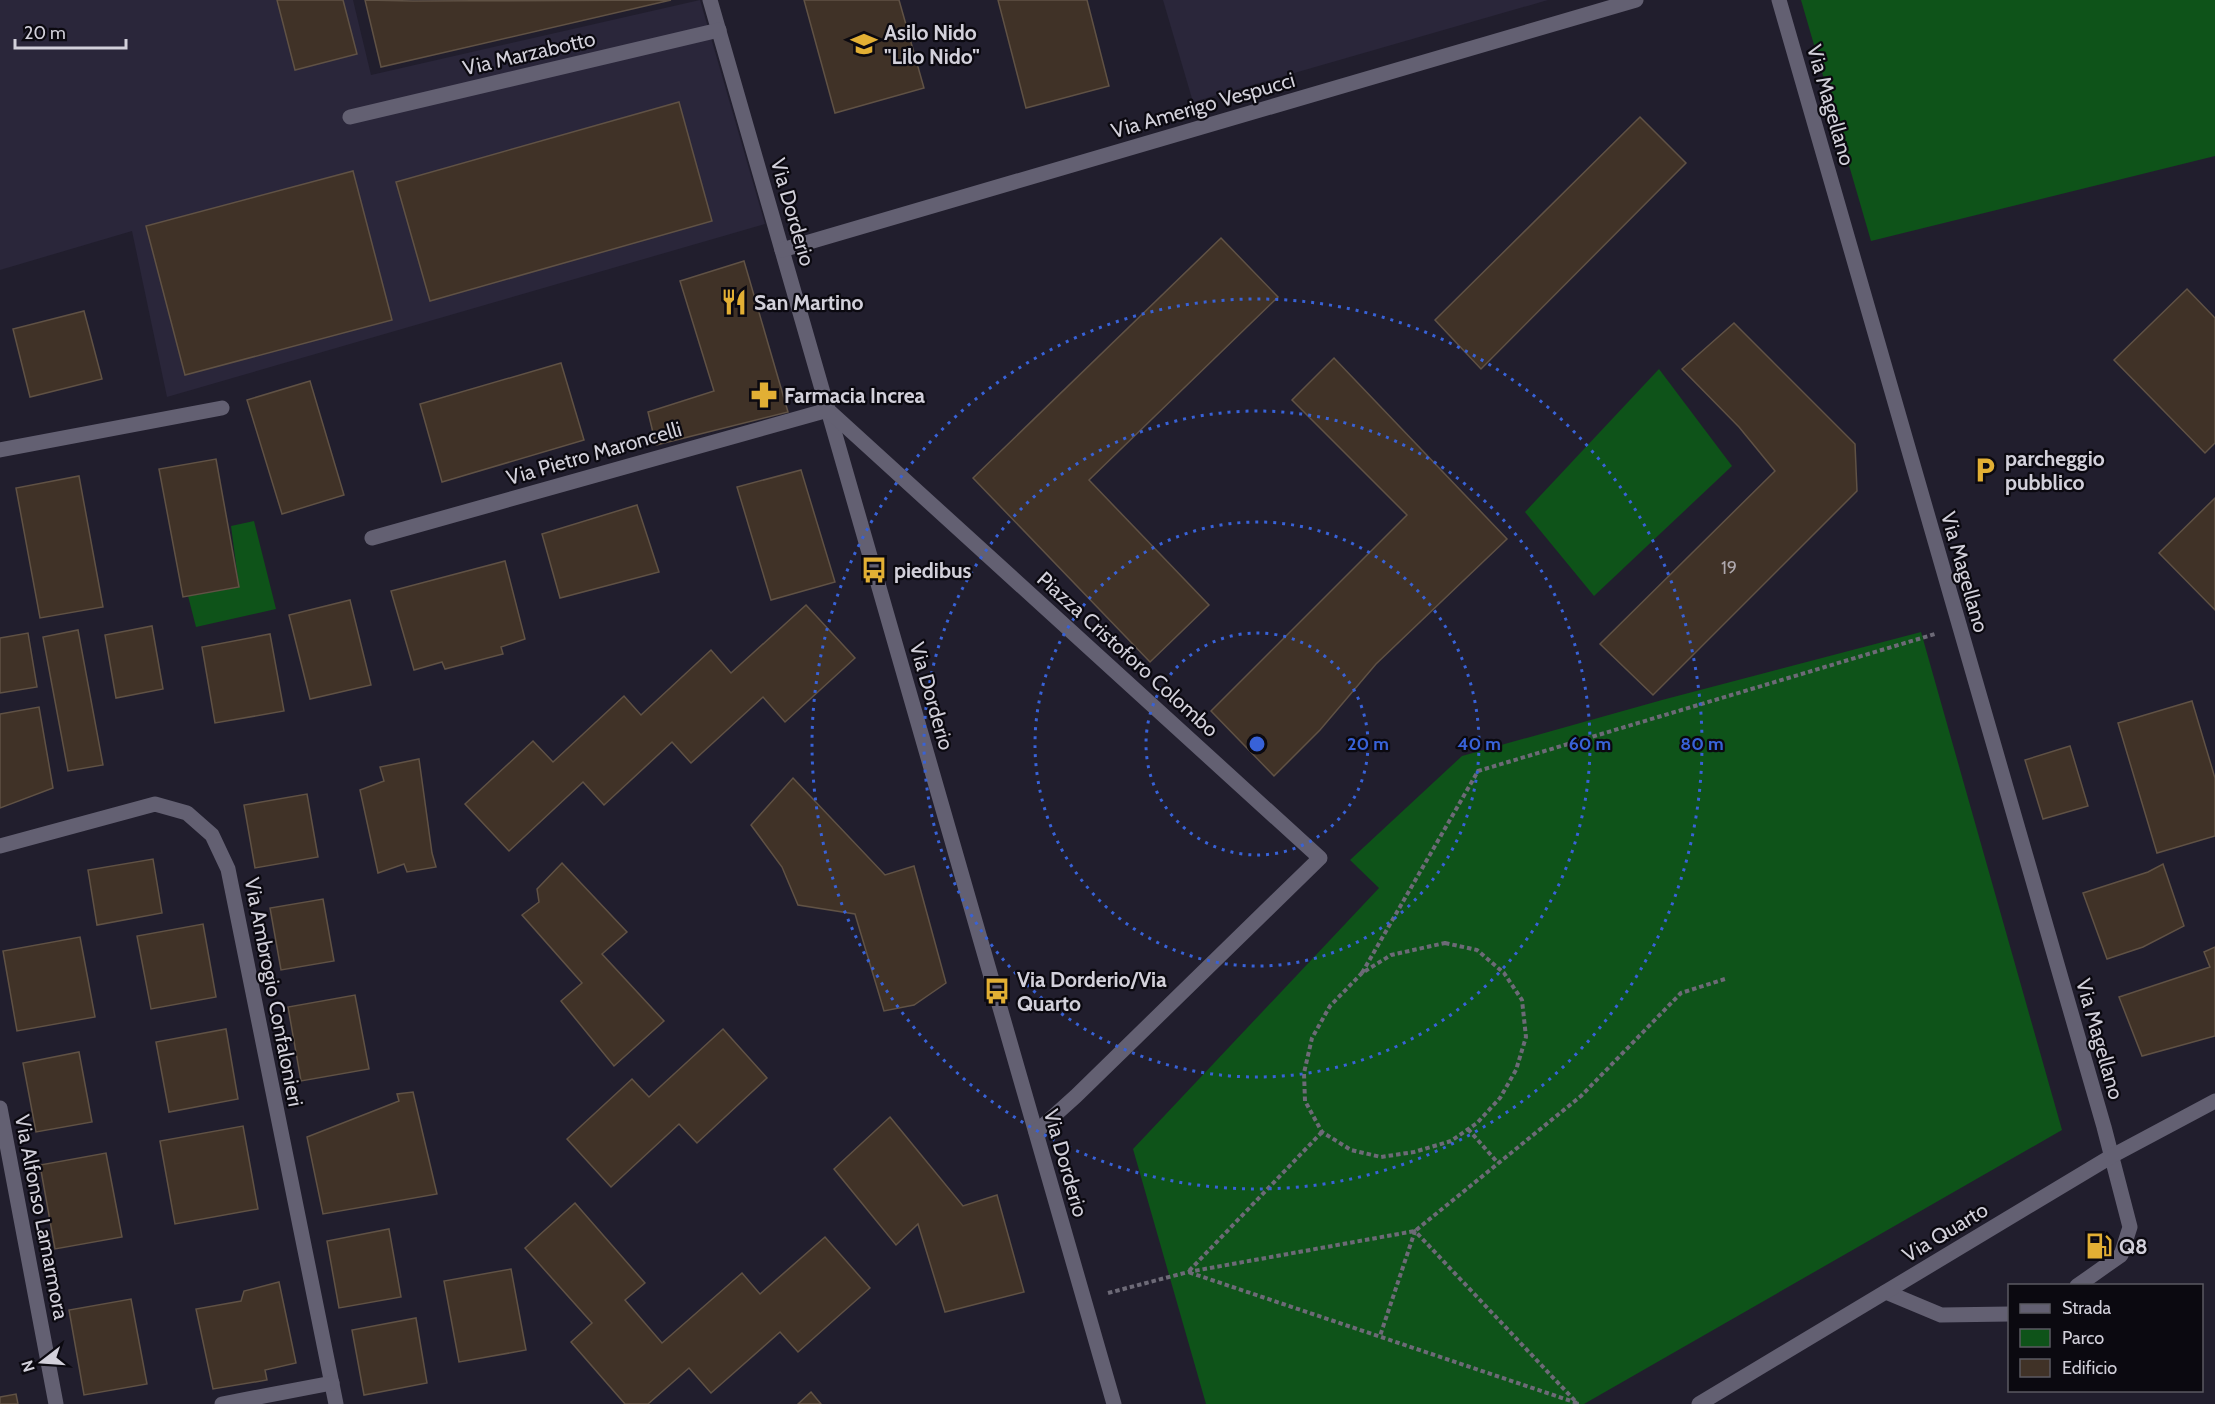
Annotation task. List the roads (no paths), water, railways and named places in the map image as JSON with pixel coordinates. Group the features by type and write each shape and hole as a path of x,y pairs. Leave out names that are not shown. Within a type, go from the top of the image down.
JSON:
{"street":[{"name":"Via Dorderio","path":"710,0 1114,1404"},
{"name":"Via Amerigo Vespucci","path":"782,250 1636,0"},
{"name":"Via Magellano","path":"1779,0 2112,1156 2130,1227 2121,1255 2080,1284"},
{"name":"Via Marzabotto","path":"350,117 719,30"},
{"path":"0,450 222,408"},
{"name":"Via Pietro Maroncelli","path":"372,538 828,410"},
{"name":"Piazza Cristoforo Colombo","path":"828,410 1320,858 1076,1096 1036,1132"},
{"name":"Via Ambrogio Confalonieri","path":"0,846 155,804 187,813 212,834 228,869 336,1404"},
{"name":"Via Quarto","path":"1699,1404 2112,1156 2215,1101"},
{"name":"Via Alfonso Lamarmora","path":"0,1108 56,1404"},
{"path":"1886,1292 1941,1315 2008,1314"},
{"path":"222,1404 332,1383"}],"place":[{"name":"Asilo Nido \"Lilo Nido\"","path":"864,44"},
{"name":"San Martino","path":"734,302"},
{"name":"Farmacia Increa","path":"764,395"},
{"name":"parcheggio pubblico","path":"1985,470"},
{"name":"piedibus","path":"874,570"},
{"name":"Via Dorderio/Via Quarto","path":"997,991"},
{"name":"Q8","path":"2099,1246"}]}
